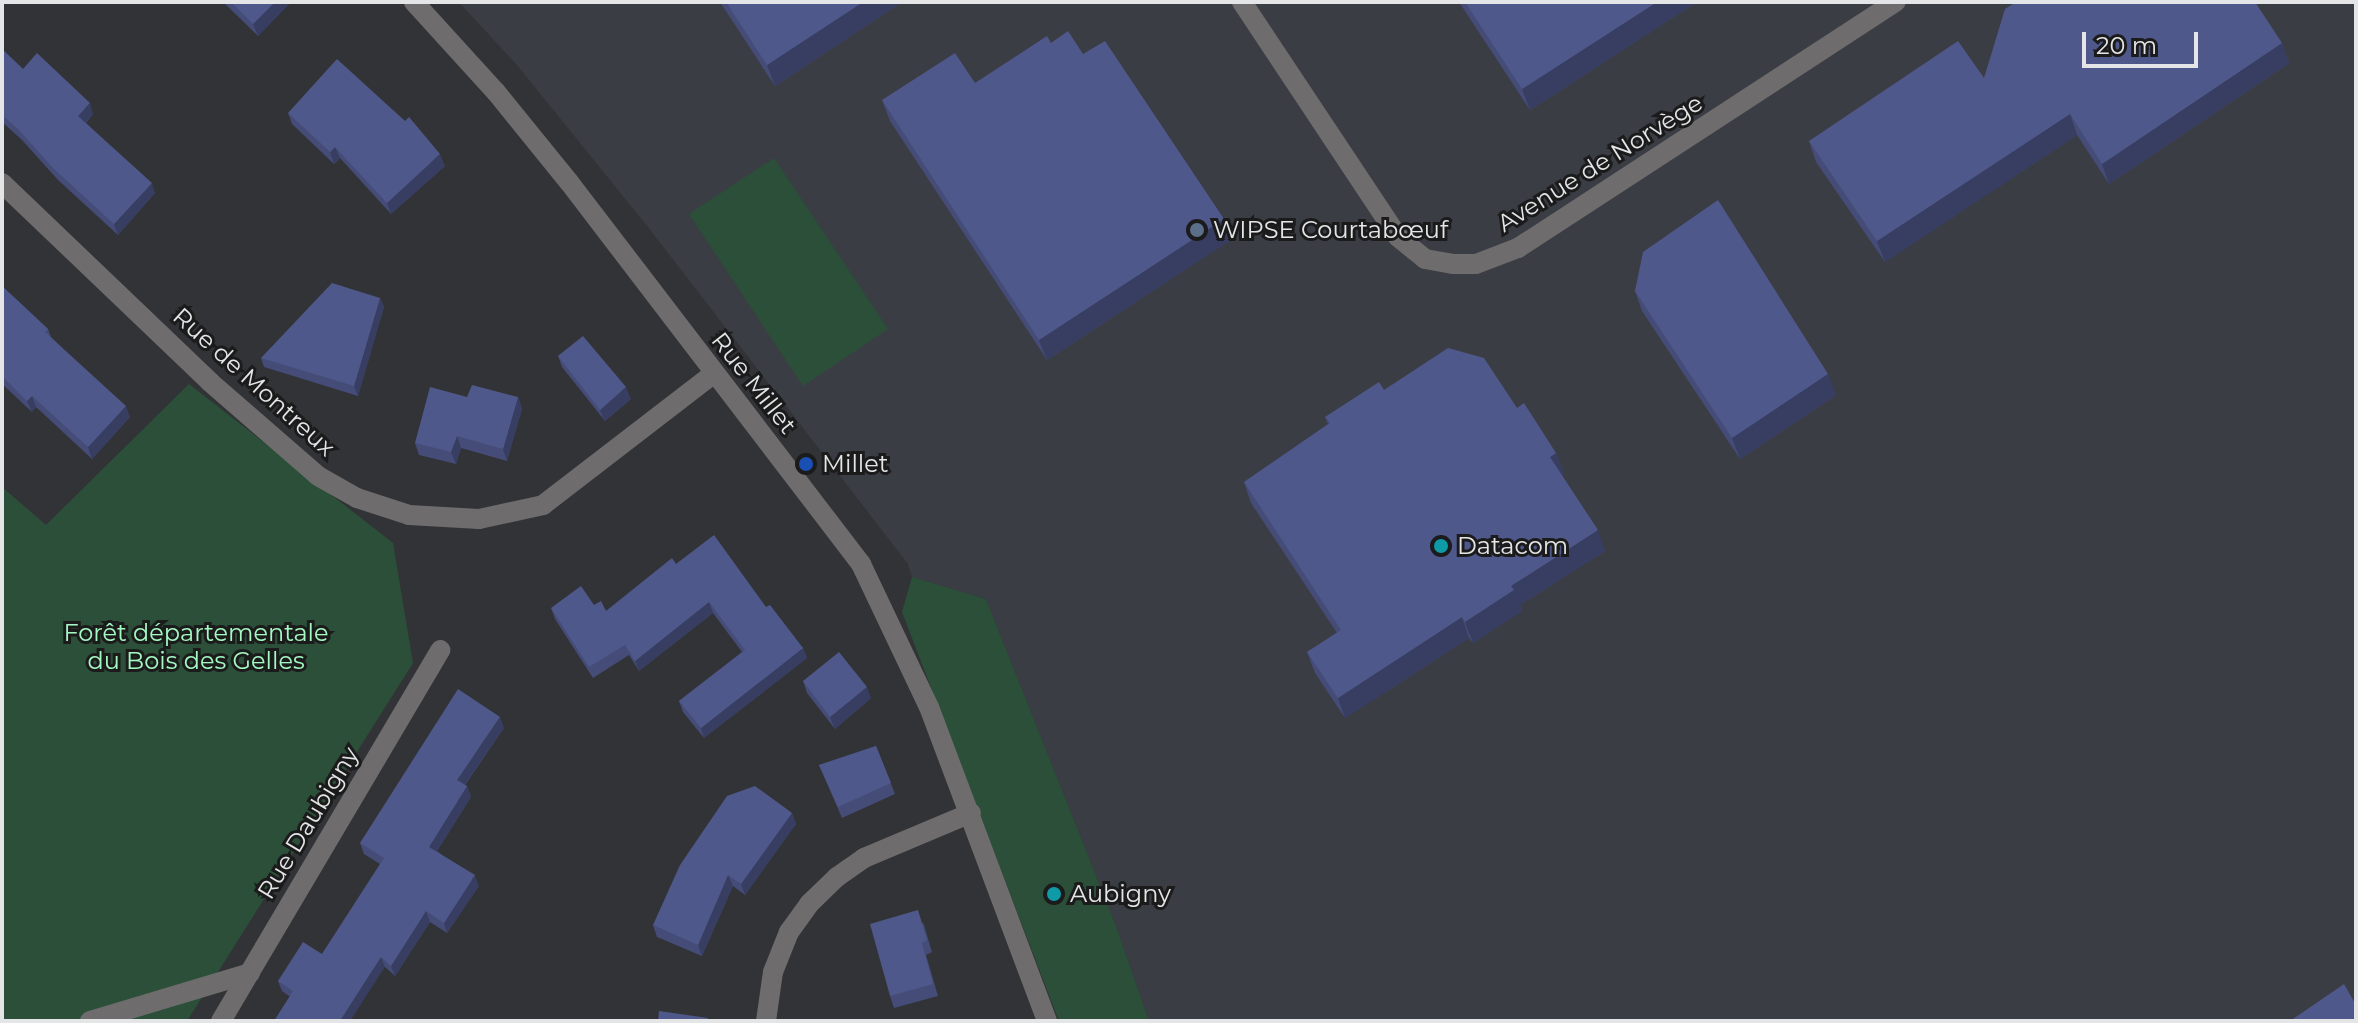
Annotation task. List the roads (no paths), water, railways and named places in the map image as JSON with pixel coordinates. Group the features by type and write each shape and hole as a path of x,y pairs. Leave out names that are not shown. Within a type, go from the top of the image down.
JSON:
{"street":[{"name":"Rue Millet","path":"414,2 496,92 861,564 927,702 1047,1021"},
{"name":"Avenue de Norvège","path":"1242,2 1398,237 1425,259 1453,264 1476,264 1518,248 1896,2"},
{"name":"Rue de Montreux","path":"2,183 210,382 318,476 357,498 409,515 479,519 543,505 713,374"},
{"name":"Rue Daubigny","path":"221,1021 440,650"},
{"path":"766,1021 773,972 789,932 809,904 837,877 864,858 971,813"},
{"path":"90,1021 250,973"}],"place":[{"name":"WIPSE Courtabœuf","path":"1197,230"},
{"name":"Millet","path":"806,464"},
{"name":"Datacom","path":"1441,546"},
{"name":"Aubigny","path":"1054,894"}],"park label":[{"name":"Forêt départementale du Bois des Gelles","path":"196,647"}]}
